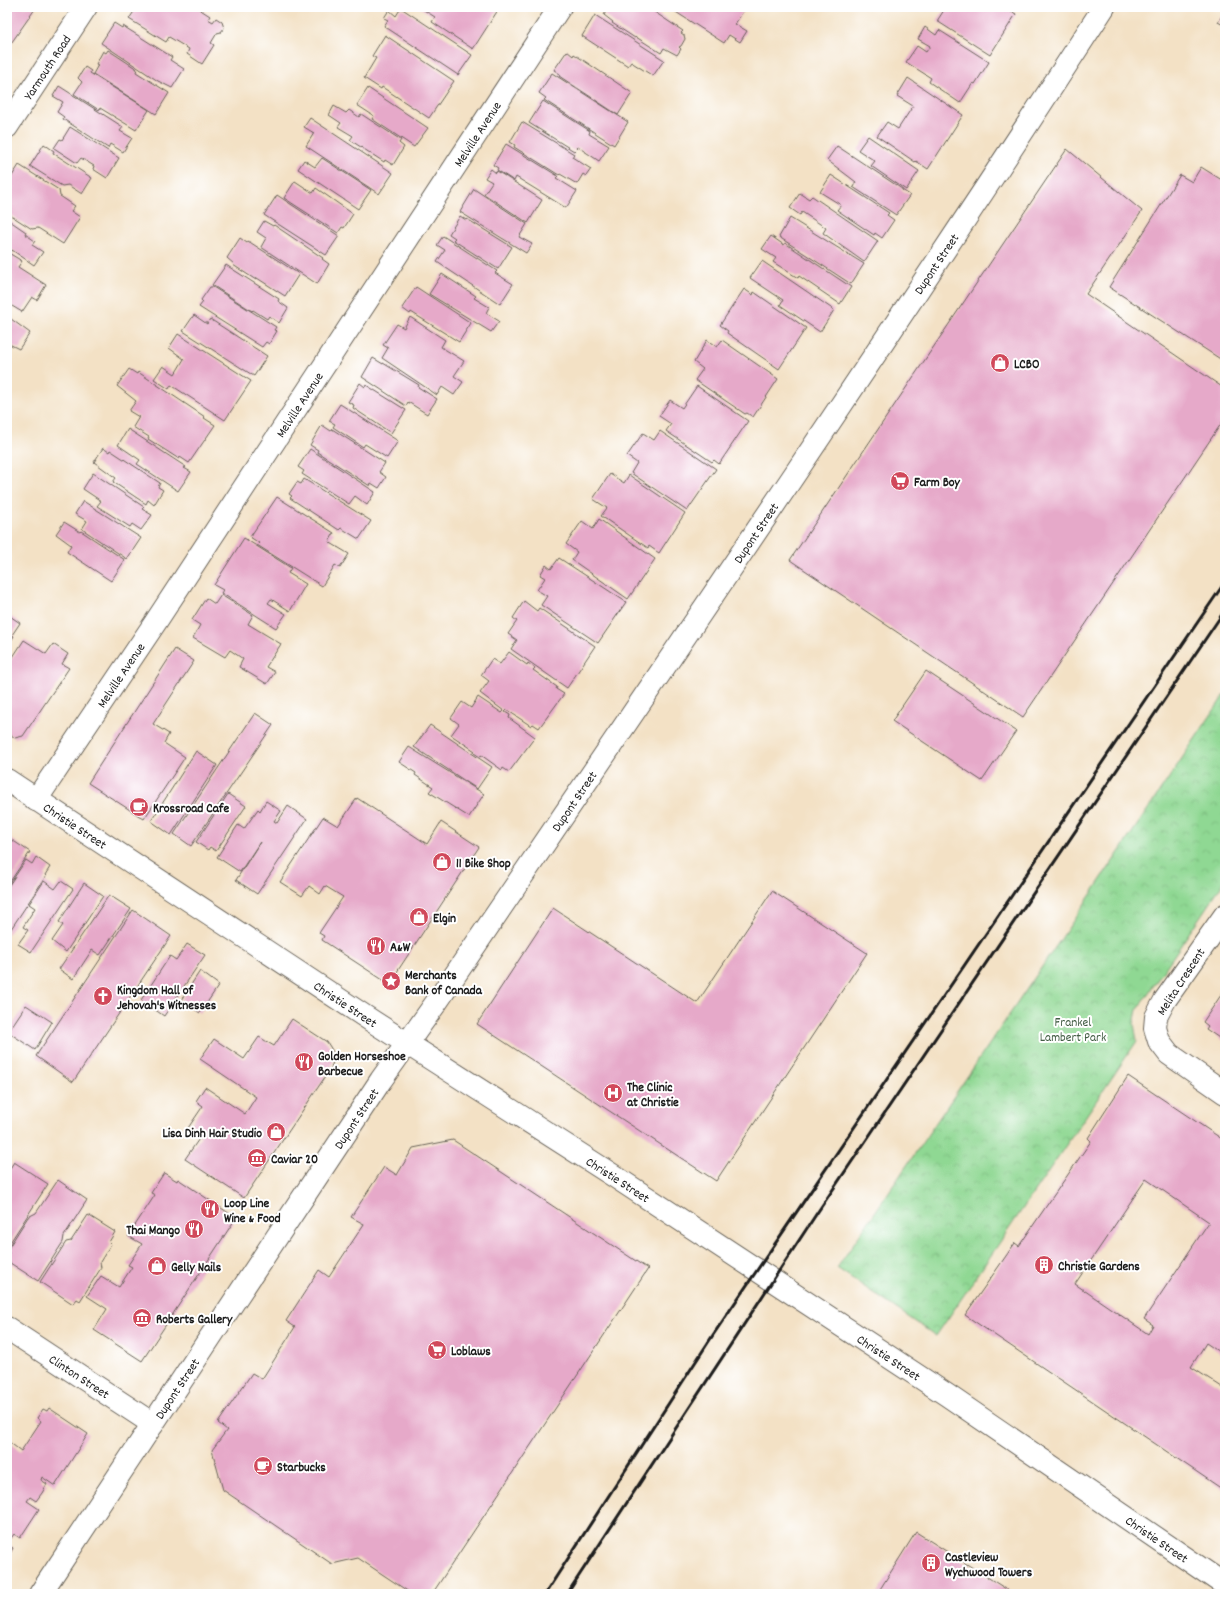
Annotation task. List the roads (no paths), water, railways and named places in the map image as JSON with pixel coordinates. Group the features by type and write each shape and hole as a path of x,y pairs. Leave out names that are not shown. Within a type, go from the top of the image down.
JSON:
{"street":[{"name":"Yarmouth Road","path":"7,127 86,7"},
{"name":"Melville Avenue","path":"36,800 155,623 560,7"},
{"name":"Dupont Street","path":"40,1594 381,1080 408,1043 814,447 990,183 1104,7"},
{"name":"Christie Street","path":"7,780 947,1395 1225,1585"},
{"name":"Melita Crescent","path":"1225,915 1165,1000 1156,1017 1155,1028 1159,1041 1169,1054 1225,1093"},
{"name":"Clinton Street","path":"7,1328 153,1424"}],"railway":[{"path":"545,1594 713,1335 1225,582"},
{"path":"567,1594 817,1213 1225,610"}],"place":[{"name":"LCBO","path":"1000,363"},
{"name":"Farm Boy","path":"900,481"},
{"name":"Krossroad Cafe","path":"139,807"},
{"name":"11 Bike Shop","path":"442,862"},
{"name":"Elgin","path":"419,917"},
{"name":"A&W","path":"376,946"},
{"name":"Merchants Bank of Canada","path":"391,981"},
{"name":"Kingdom Hall of Jehovah's Witnesses","path":"103,996"},
{"name":"Golden Horseshoe Barbecue","path":"304,1062"},
{"name":"The Clinic at Christie","path":"613,1093"},
{"name":"Lisa Dinh Hair Studio","path":"276,1132"},
{"name":"Caviar 20","path":"257,1158"},
{"name":"Loop Line Wine & Food","path":"210,1209"},
{"name":"Thai Mango","path":"194,1229"},
{"name":"Christie Gardens","path":"1044,1265"},
{"name":"Gelly Nails","path":"157,1266"},
{"name":"Roberts Gallery","path":"142,1318"},
{"name":"Loblaws","path":"437,1350"},
{"name":"Starbucks","path":"263,1466"},
{"name":"Castleview Wychwood Towers","path":"931,1563"}],"park label":[{"name":"Frankel Lambert Park","path":"1073,1028"}]}
